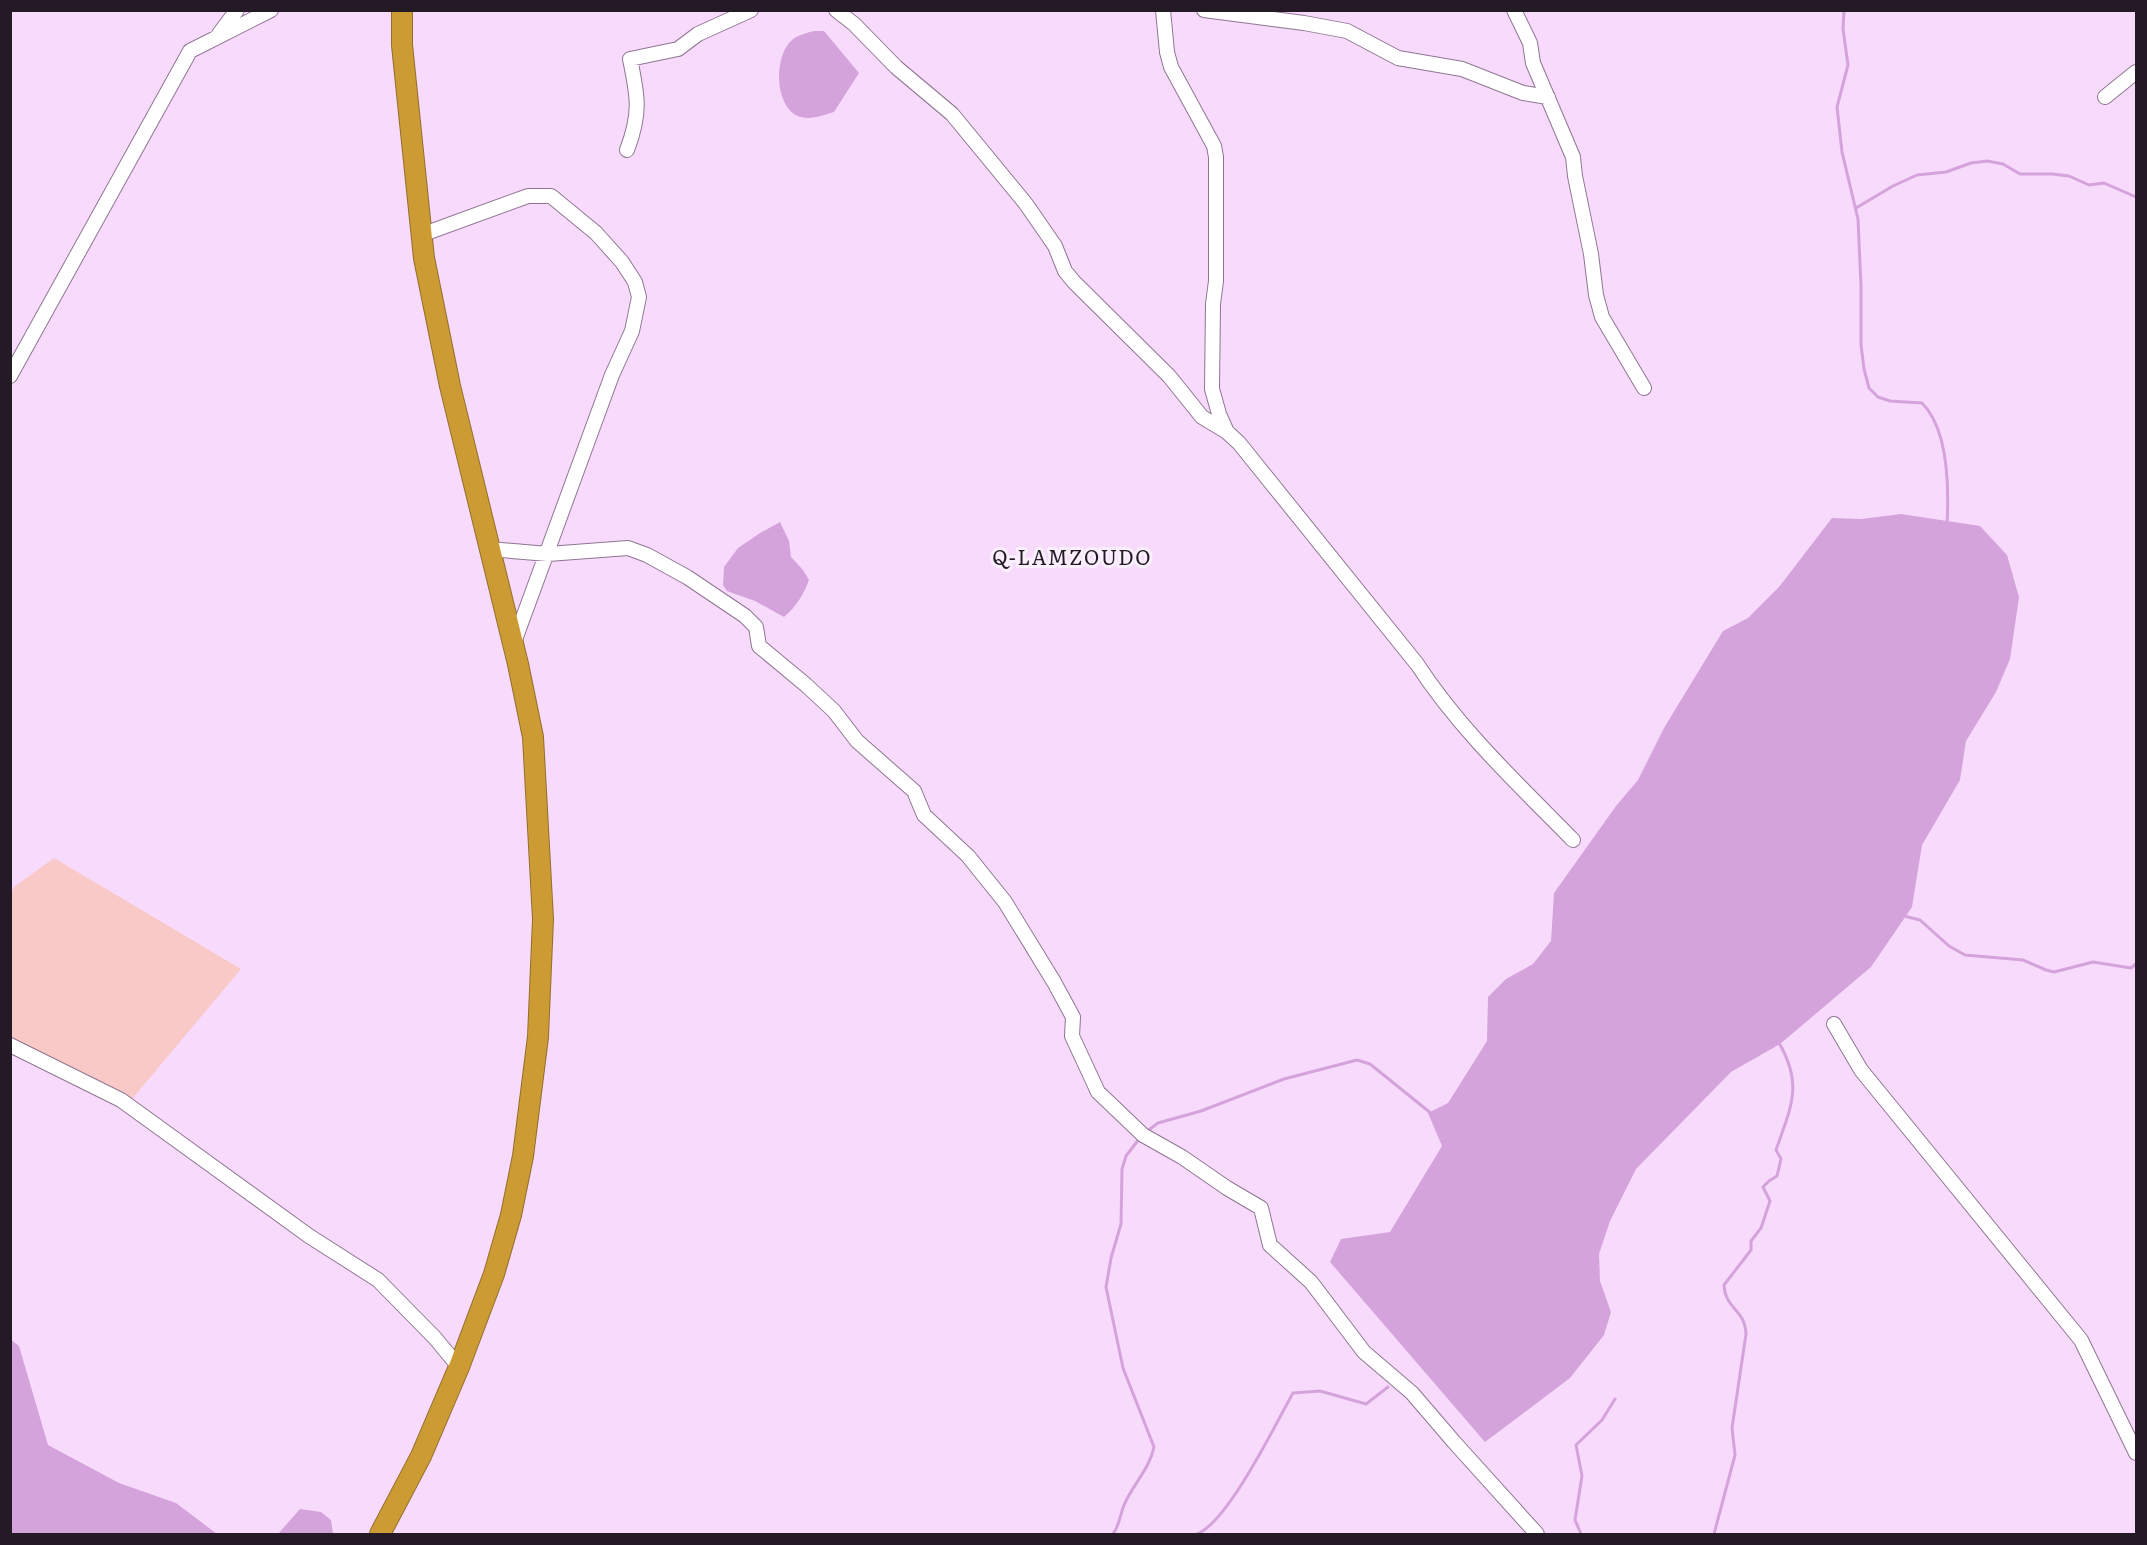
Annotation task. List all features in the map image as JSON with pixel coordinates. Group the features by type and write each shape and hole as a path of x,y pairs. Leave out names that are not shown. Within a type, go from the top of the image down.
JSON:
{"highway":[{"path":"380,1534 421,1456 459,1367 494,1274 511,1215 525,1146 538,1037 543,919 532,737 513,645 450,386 424,258 402,45 402,10"}],"street":[{"path":"216,38 237,10"},
{"path":"10,376 190,51 271,10"},
{"path":"627,150 635,130 638,97 630,59 678,49 698,34 751,10"},
{"path":"836,10 854,24 896,67 952,114 1026,204 1055,246 1065,271 1169,375 1202,417 1227,432 1239,443 1471,735 1573,840"},
{"path":"1172,10 1162,11 1171,67 1214,146 1216,157 1216,281 1213,304 1212,389 1227,432"},
{"path":"1204,10 1347,31 1398,58 1462,69 1523,93 1548,97"},
{"path":"1515,10 1530,43 1533,63 1574,157 1575,176 1602,317 1644,388"},
{"path":"2105,97 2136,72"},
{"path":"421,235 528,195 550,196 596,233 622,262 635,282 639,297 632,331 612,375 513,645"},
{"path":"489,549 548,554 628,548 687,577 745,616 756,627 759,646 834,711 857,741 914,791 924,815 968,856 1005,902 1073,1017 1072,1036 1098,1092 1143,1135 1182,1157 1261,1208 1270,1245 1311,1282 1364,1352 1412,1393 1537,1534"},
{"path":"1834,1024 1861,1070 2081,1340 2136,1453"},
{"path":"10,1045 121,1101 309,1236 378,1280 435,1338 459,1367"}],"shaded area":[{"path":"824,31 859,73 834,112 805,118 792,112 786,104 781,94 779,70 786,48 792,40 799,35"},
{"path":"1901,514 1980,526 2007,555 2019,597 2010,659 1996,692 1966,741 1960,780 1922,845 1912,907 1871,967 1780,1044 1731,1072 1636,1169 1610,1221 1599,1254 1600,1281 1611,1312 1604,1335 1570,1378 1485,1442 1330,1262 1341,1239 1390,1232 1442,1146 1428,1113 1448,1103 1487,1041 1488,997 1506,979 1533,964 1551,941 1554,893 1616,806 1638,780 1664,728 1723,631 1748,618 1779,587 1832,518 1861,519"},
{"path":"780,522 789,541 791,557 809,580 799,600 784,617 755,601 727,591 723,585 724,567 738,548"},
{"path":"54,858 241,969 132,1099 11,1039 11,894 14,887"},
{"path":"11,1340 19,1346 48,1445 119,1483 176,1503 217,1534 11,1534"},
{"path":"300,1509 321,1512 331,1520 333,1534 278,1534"}],"waterway":[{"path":"1844,10 1843,29 1848,65 1837,107 1842,152 1858,219 1861,345 1864,369 1869,388 1878,397 1890,401 1922,403 1931,414 1938,428 1945,460 1948,494 1947,525"},
{"path":"1856,208 1917,175 1946,172 1971,163 1987,161 2003,164 2020,174 2069,176 2089,185 2104,183 2136,197"},
{"path":"1904,916 1920,920 1949,946 1965,955 2023,960 2054,972 2093,962 2131,968 2136,964"},
{"path":"1714,1534 1735,1455 1732,1428 1746,1334 1742,1319 1728,1299 1724,1285 1751,1250 1751,1241 1761,1228 1770,1201 1763,1187 1777,1176 1781,1159 1776,1150 1790,1108 1793,1083 1791,1070 1778,1041"},
{"path":"1146,1132 1158,1123 1201,1111 1284,1079 1357,1060 1370,1064 1432,1114"},
{"path":"1113,1534 1125,1503 1149,1462 1154,1447 1123,1368 1106,1287 1111,1258 1121,1224 1122,1169 1126,1156 1139,1139"},
{"path":"1197,1534 1209,1526 1236,1493 1293,1393 1320,1391 1366,1404 1388,1387"},
{"path":"1581,1534 1575,1520 1582,1476 1576,1445 1602,1420 1615,1399"}],"district":[{"name":"Q-LAMZOUDO","path":"1072,556"}]}
